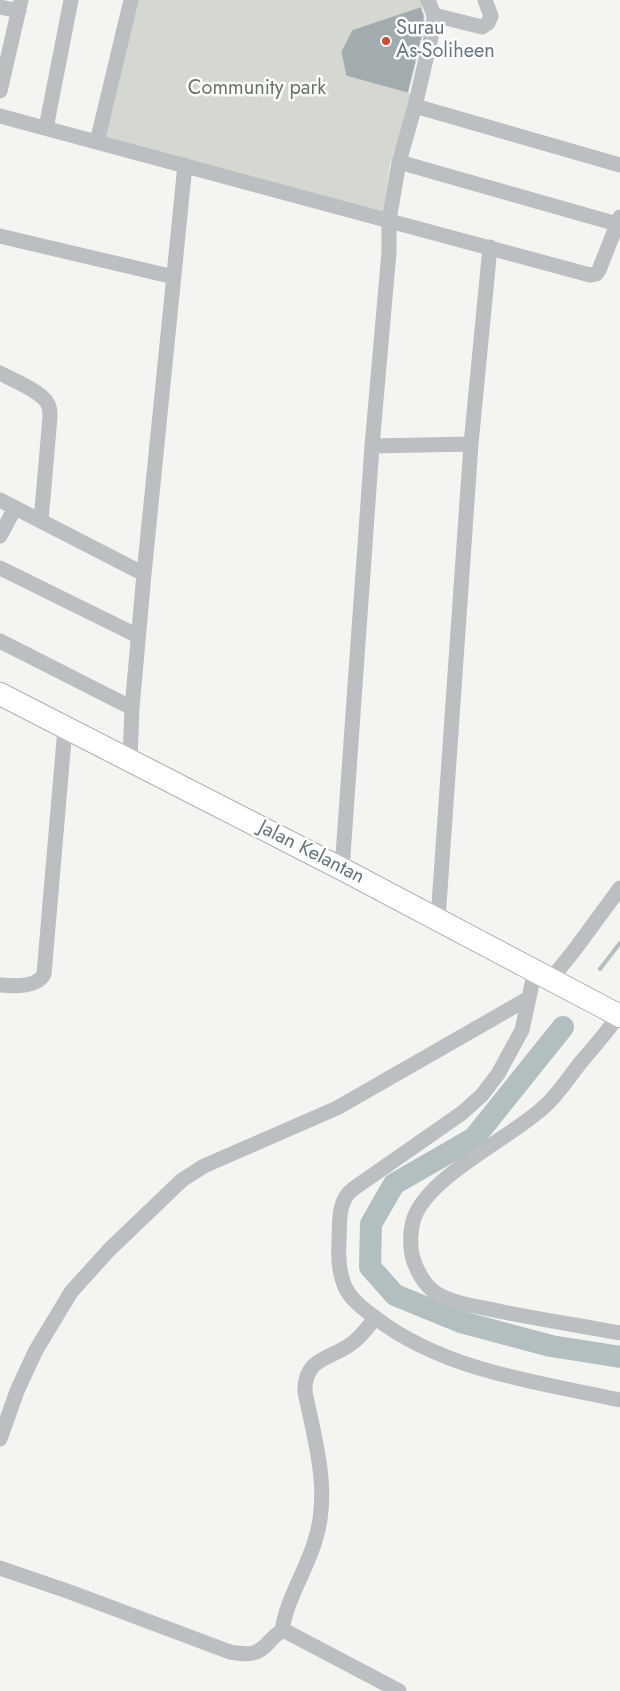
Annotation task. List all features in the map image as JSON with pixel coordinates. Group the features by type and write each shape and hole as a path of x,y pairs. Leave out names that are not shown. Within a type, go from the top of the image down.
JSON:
{"highway":[{"name":"Jalan Kelantan","path":"0,694 342,869 618,1015"}],"street":[{"path":"46,128 71,0"},
{"path":"97,142 131,0"},
{"path":"342,869 372,446 389,252 389,220 399,162 434,29 434,15 428,0"},
{"path":"434,15 482,27 488,23 491,16 485,0"},
{"path":"0,6 20,6 4,61 0,91"},
{"path":"415,106 620,165"},
{"path":"0,116 590,275 596,274 599,270 618,220 399,162"},
{"path":"130,759 138,636 185,165"},
{"path":"0,236 174,277"},
{"path":"438,919 471,444 490,247"},
{"path":"0,373 39,394 50,408 40,521"},
{"path":"372,446 471,444"},
{"path":"0,500 144,574"},
{"path":"0,536 16,508"},
{"path":"0,568 138,636"},
{"path":"0,641 132,708"},
{"path":"0,985 21,985 34,982 41,980 44,974 65,728"},
{"path":"0,1439 3,1422 36,1350 71,1292 109,1250 182,1180 204,1166 337,1108 529,998 547,977 573,952 620,888"},
{"path":"529,998 522,1030 498,1074 482,1095 462,1113 353,1189 343,1200 338,1250 341,1275 345,1288 353,1299 375,1318 391,1330 440,1355 536,1382 620,1400"},
{"path":"618,1015 610,1028 544,1108 453,1174 430,1194 414,1218 410,1247 418,1272 435,1292 448,1298 470,1305 620,1333"},
{"path":"0,1568 230,1652 245,1655 263,1650 282,1631 285,1616 315,1542 322,1510 322,1472 304,1392 304,1382 312,1366 357,1340 375,1318"},
{"path":"282,1631 399,1691"}],"green space":[{"name":"Community park","path":"131,0 428,0 424,6 352,30 341,52 347,76 412,94 390,164 383,212 97,142"}],"building":[{"name":"Surau As-Soliheen","path":"421,7 424,16 424,28 408,93 346,76 341,52 352,30"}],"waterway":[{"path":"600,969 620,943"},
{"path":"563,1027 474,1138 394,1184 371,1224 370,1267 395,1295 461,1322 551,1346 620,1357"}],"place":[{"name":"Surau As-Soliheen","path":"386,41"}]}
